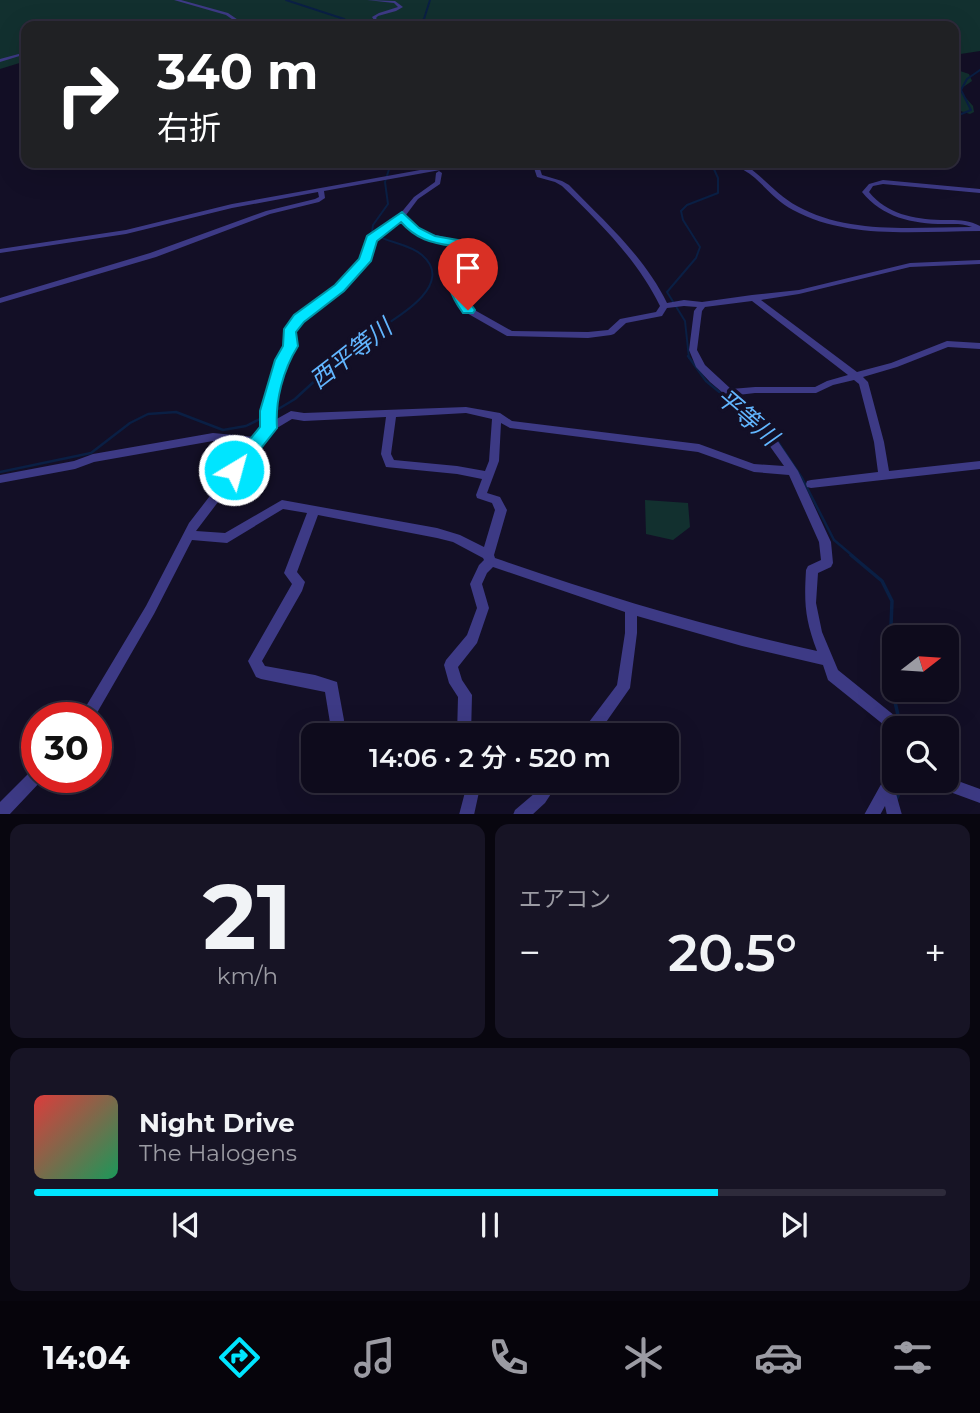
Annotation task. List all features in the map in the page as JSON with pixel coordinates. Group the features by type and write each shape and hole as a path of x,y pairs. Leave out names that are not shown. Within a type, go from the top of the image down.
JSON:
{"street":[{"path":"176,0 227,14 238,21"},
{"path":"369,0 395,2 401,7 397,11 377,14 374,18 376,21"},
{"path":"0,61 21,55"},
{"path":"0,251 126,232 232,206 441,168"},
{"path":"537,168 539,176 563,183 635,257 666,305"},
{"path":"744,168 785,201 819,219 863,227 980,229"},
{"path":"95,702 143,621 188,535 256,441 268,420 282,360 291,346 289,332 299,318 340,288 365,261 367,248 375,236 402,215 416,198 438,183 439,173"},
{"path":"980,191 883,182 871,184 865,192 886,210 902,217 932,222 964,221 980,229"},
{"path":"0,301 153,255 268,212 317,201 322,198 321,190"},
{"path":"402,215 415,230 432,239 459,244 458,272 454,285 457,295 468,310 510,334 588,335 611,332 623,321 659,314 666,305 702,305 799,292 909,265 980,262"},
{"path":"752,297 863,382 879,442 884,475"},
{"path":"702,305 698,311 693,350 701,367 764,423 768,435 793,471 825,542 827,564 812,570 810,603 816,632 833,675 885,716"},
{"path":"729,393 755,390 816,390 894,365 947,344 980,346"},
{"path":"268,420 290,415 466,410 497,416 510,424 699,448 754,468 793,471"},
{"path":"391,414 386,454 390,464 457,470 488,476"},
{"path":"464,723 465,695 456,683 451,665 472,639 482,608 476,584 489,558 500,509 496,500 481,495 494,460 497,416"},
{"path":"0,479 75,465 93,458 213,437 256,441"},
{"path":"811,484 980,465"},
{"path":"188,535 227,538 282,504 314,510 456,538 489,558 610,604 706,632 828,660"},
{"path":"314,510 290,573 299,582 296,591 255,661 261,672 299,681 312,680 332,687 331,702 338,723"},
{"path":"597,723 623,688 631,633 631,608"},
{"path":"959,788 980,796"},
{"path":"0,813 21,791"},
{"path":"471,793 472,813"},
{"path":"520,814 544,793"},
{"path":"871,814 883,793"},
{"path":"888,793 895,814"}],"green space":[{"path":"0,0 980,0 980,51 959,54 959,21 21,21 21,63 0,69"},
{"path":"959,71 969,74 972,81 959,90"},
{"path":"959,90 973,106 974,112 970,114 959,111"},
{"path":"645,500 688,503 690,527 673,540 646,534"}],"waterway":[{"path":"286,0 347,21"},
{"path":"421,21 430,0"},
{"name":"平等川","path":"959,115 971,110 961,90 967,79 980,70"},
{"name":"西平等川","path":"340,358 418,301 432,279 431,267 422,255 372,233 373,225 388,204 385,182 389,168"},
{"name":"平等川","path":"689,357 685,321 667,292 696,258 700,247 683,220 681,211 687,205 718,193 718,178 713,168"},
{"name":"西平等川","path":"270,414 295,399 342,356"},
{"name":"平等川","path":"689,357 706,381 763,428"},
{"name":"西平等川","path":"0,472 91,453 130,423 148,414 176,412 223,430 246,426 264,417"},
{"name":"平等川","path":"774,436 802,478 834,540 853,556"},
{"name":"平等川","path":"851,555 882,581 892,601 889,676 898,716"},
{"name":"平等川","path":"896,800 899,793"}],"route":[{"path":"234,470 268,428 268,411 282,360 291,346 289,332 299,318 340,288 365,261 372,239 402,215 415,230 432,239 459,244 461,253 454,285 457,295 468,310"}]}
